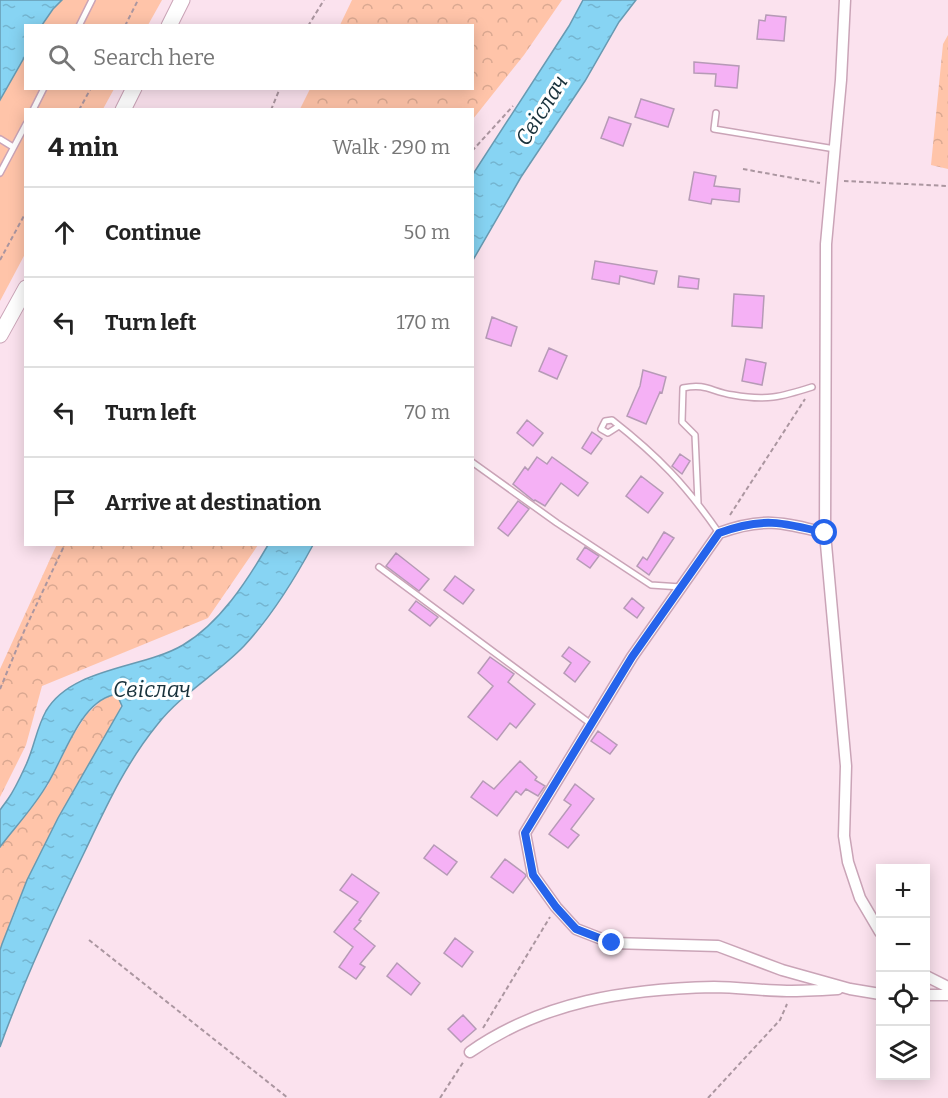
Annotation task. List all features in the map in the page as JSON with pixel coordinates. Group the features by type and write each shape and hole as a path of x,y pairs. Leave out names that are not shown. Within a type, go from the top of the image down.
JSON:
{"main road":[{"path":"170,24 182,0"},
{"path":"124,108 133,90"},
{"path":"0,335 24,292"}],"street":[{"path":"845,0 841,80 826,244 825,533 846,766 844,836 848,862 860,898 876,925"},
{"path":"825,533 789,524 760,522 738,525 719,533 632,657 525,833 533,875 556,907 576,929 612,943 717,946 782,970 850,989 876,993"},
{"path":"930,978 948,987"},
{"path":"470,1052 528,1019 590,999 618,993 717,987 788,991 850,989"},
{"path":"930,995 948,995"}],"lane":[{"path":"80,24 92,0"},
{"path":"34,108 44,90"},
{"path":"716,113 714,129 835,149"},
{"path":"0,173 24,128"},
{"path":"0,139 13,147"},
{"path":"698,503 695,435 682,422 683,388 698,385 730,395 755,398 780,397 812,387"},
{"path":"619,426 660,460 698,503 719,533"},
{"path":"474,463 557,523 651,585 681,587"},
{"path":"379,567 591,724"}],"path":[{"path":"126,24 138,0"},
{"path":"309,24 324,0"},
{"path":"80,108 90,90"},
{"path":"272,108 279,90"},
{"path":"474,150 513,106"},
{"path":"743,169 832,183 862,181 948,186"},
{"path":"0,260 24,216"},
{"path":"719,533 812,387"},
{"path":"0,689 64,546"},
{"path":"482,1031 556,907"},
{"path":"89,940 288,1098"},
{"path":"708,1098 780,1020 787,1006 788,991"},
{"path":"440,1098 470,1052"}],"green space":[{"path":"0,0 162,0 149,24 24,24 24,90 113,90 104,108 24,108 24,256 0,301"},
{"path":"352,0 562,0 524,55 474,118 474,108 300,108 310,90 474,90 474,24 340,24"},
{"path":"948,35 948,169 931,165 943,44"},
{"path":"56,546 257,546 208,618 42,686 26,745 0,797 0,669"},
{"path":"113,695 118,696 121,701 120,712 58,818 14,911 0,950 0,847 48,785 72,737 87,714 102,700"}],"water":[{"path":"0,0 62,0 43,24 24,24 24,58 0,100"},
{"name":"Свіслач","path":"583,0 636,0 619,22 585,81 521,177 474,258 474,172 569,26"},
{"name":"Свіслач","path":"267,546 312,546 264,622 244,646 167,714 126,770 62,899 29,972 0,1047 0,950 2,944 27,880 58,818 122,706 118,697 113,695 101,700 91,708 74,732 43,791 0,847 0,810 13,791 28,760 46,711 58,697 90,677 166,653 183,645 221,613 251,573"}],"building":[{"path":"766,15 786,17 784,41 757,39 759,20 765,21"},
{"path":"694,62 739,66 737,88 715,86 716,74 694,73"},
{"path":"641,99 674,109 668,127 635,117"},
{"path":"609,117 631,124 623,146 601,138"},
{"path":"694,172 716,176 714,186 740,189 739,202 712,199 711,204 689,200"},
{"path":"595,261 657,271 654,284 620,276 619,284 592,279"},
{"path":"679,276 699,279 698,289 678,287"},
{"path":"734,294 764,296 762,328 732,326"},
{"path":"492,317 517,327 511,346 486,338"},
{"path":"549,348 567,356 557,379 539,371"},
{"path":"746,359 766,363 762,385 742,381"},
{"path":"643,370 666,377 662,393 660,392 646,424 627,416 640,386"},
{"path":"527,420 543,433 533,446 517,433"},
{"path":"592,432 602,439 591,454 582,448"},
{"path":"680,454 690,461 682,474 672,466"},
{"path":"537,457 547,464 552,457 588,483 578,496 561,483 545,506 534,501 513,484 525,467 528,470"},
{"path":"641,476 663,493 648,513 626,496"},
{"path":"518,501 529,509 508,536 498,528"},
{"path":"664,532 674,538 649,575 637,566 643,557 647,560"},
{"path":"585,547 599,556 590,568 577,559"},
{"path":"396,553 429,579 419,591 386,566"},
{"path":"455,576 474,590 463,604 444,590"},
{"path":"632,598 644,608 637,618 624,608"},
{"path":"416,601 438,617 430,626 409,610"},
{"path":"569,647 590,662 575,682 564,673 571,663 562,656"},
{"path":"490,657 514,674 508,682 535,704 516,728 510,723 497,740 468,717 493,686 478,673"},
{"path":"598,731 617,745 610,754 591,741"},
{"path":"520,761 537,777 535,780 545,786 538,796 526,789 521,795 516,791 497,816 471,797 483,781 494,789"},
{"path":"575,784 594,799 571,829 579,835 568,848 549,834 571,805 564,800"},
{"path":"434,845 457,862 447,875 424,858"},
{"path":"505,859 526,876 513,893 491,877"},
{"path":"352,874 379,893 354,929 375,946 360,964 365,967 356,979 339,967 353,947 334,932 358,902 340,890"},
{"path":"455,938 473,952 462,967 444,953"},
{"path":"397,963 420,983 411,995 387,976"},
{"path":"463,1015 476,1029 461,1042 448,1029"}],"route":[{"path":"612,943 576,929 556,907 533,875 525,833 632,657 719,533 738,525 760,522 789,524 825,533"}]}
